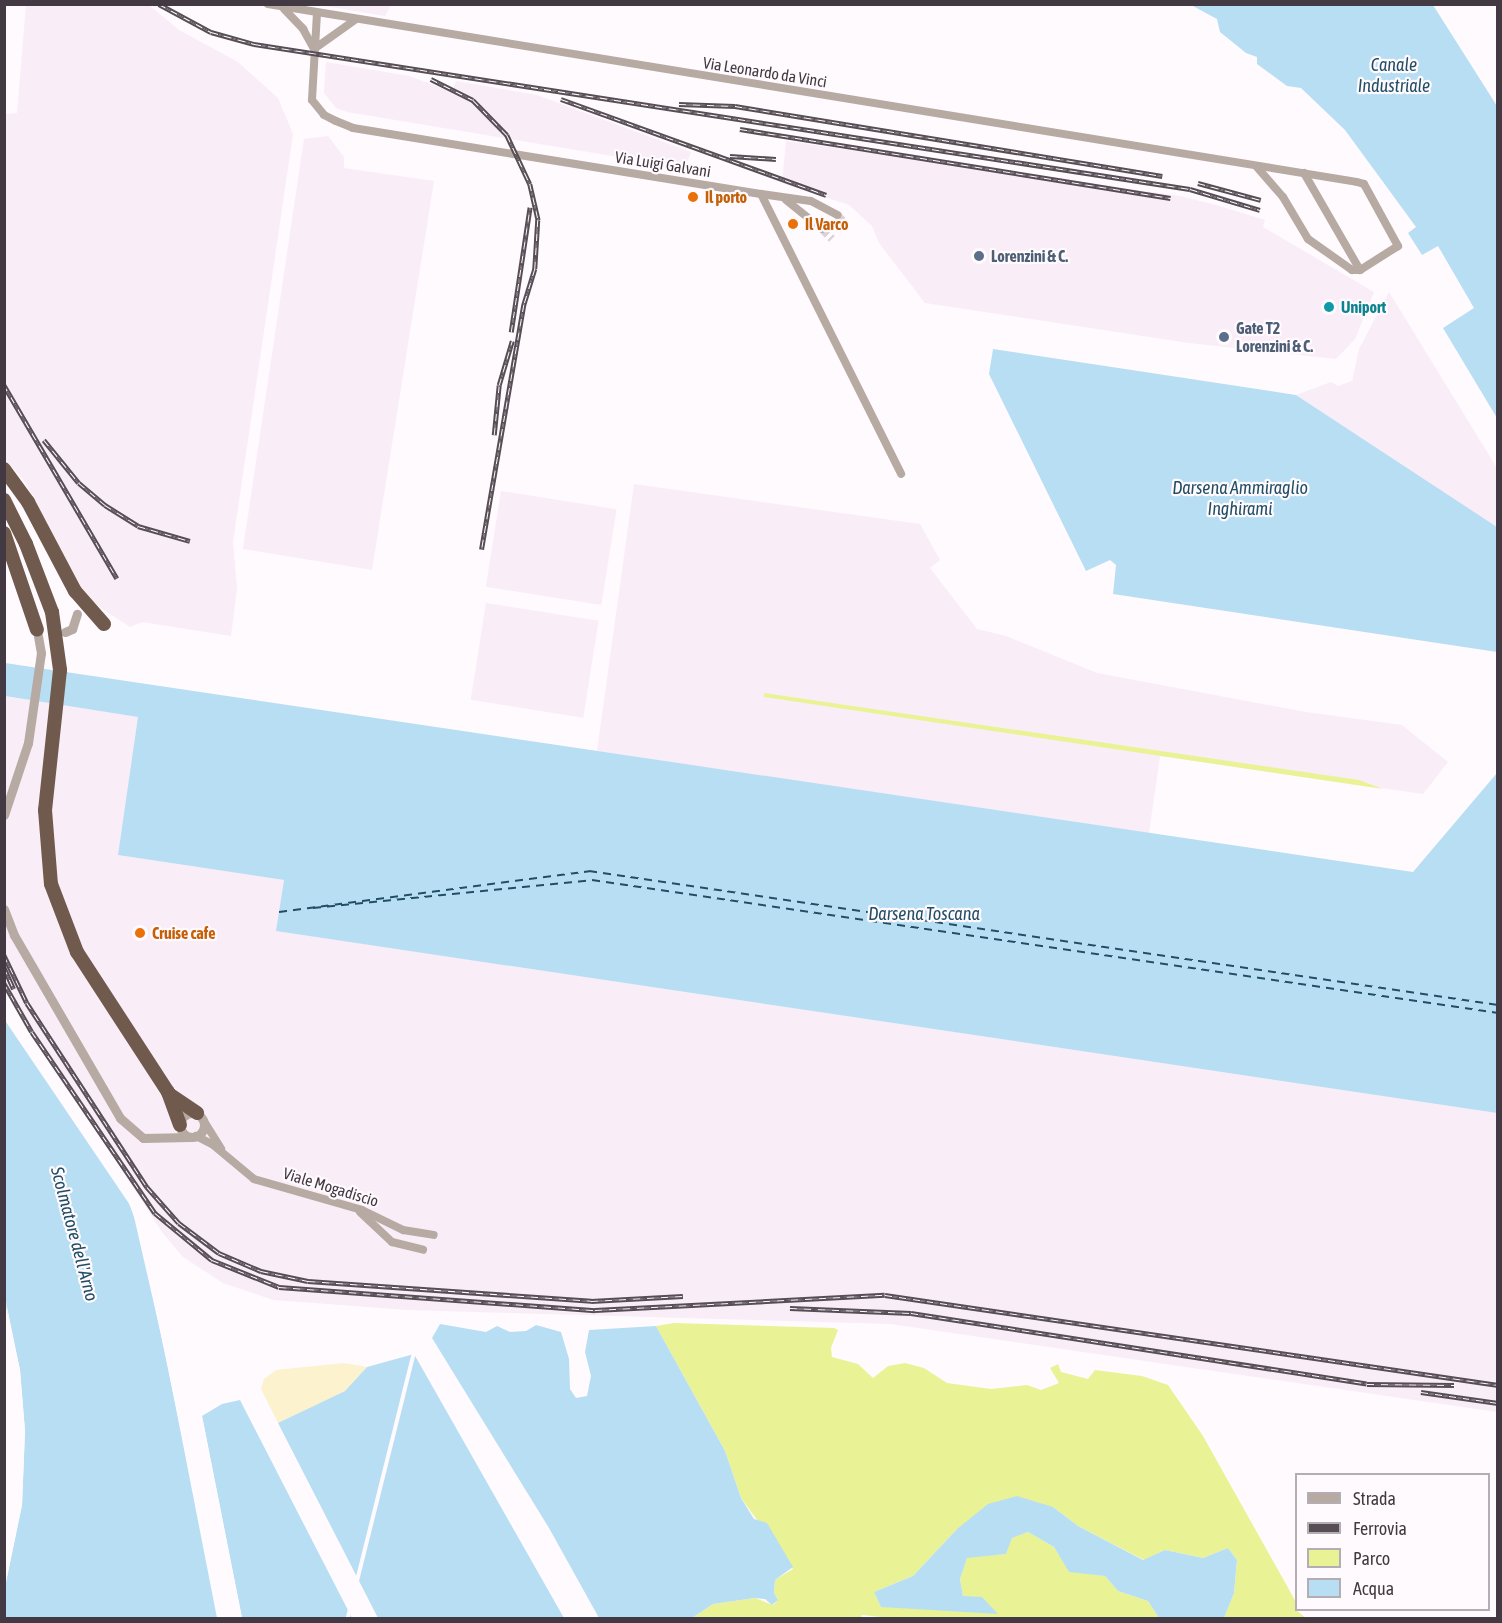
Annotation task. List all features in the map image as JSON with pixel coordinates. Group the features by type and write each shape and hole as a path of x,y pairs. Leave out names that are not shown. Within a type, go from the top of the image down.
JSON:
{"highway":[{"path":"4,469 28,502 75,591 104,624"},
{"path":"4,500 47,594 59,649 58,703 45,810 48,871 69,939 117,1017 168,1092 180,1125"},
{"path":"4,511 26,544"},
{"path":"4,532 37,630"},
{"path":"75,591 77,614"},
{"path":"168,1092 200,1115"}],"street":[{"name":"Via Leonardo da Vinci","path":"268,4 1364,184 1398,242 1396,248 1360,270"},
{"path":"283,8 303,29 314,49 355,20"},
{"path":"303,29 317,13"},
{"name":"Via Luigi Galvani","path":"317,13 312,100 324,115 353,128 811,201 837,215"},
{"path":"1257,167 1283,197 1317,249 1352,270 1360,270 1304,173"},
{"path":"761,194 900,474"},
{"path":"782,197 822,229"},
{"path":"65,632 72,629 77,614"},
{"path":"4,815 28,742 40,665 37,630"},
{"path":"40,665 51,646"},
{"path":"4,909 14,935 109,1103 139,1136 163,1137 193,1136 204,1129 200,1115 185,1114 180,1125 163,1137"},
{"name":"Viale Mogadiscio","path":"200,1115 225,1155"},
{"name":"Viale Mogadiscio","path":"180,1125 193,1136 225,1155 254,1179 354,1208 403,1230 434,1235"},
{"path":"354,1208 392,1242 423,1250"}],"shaded area":[{"path":"26,5 149,5 179,30 238,62 278,98 293,134 233,542 237,588 231,636 142,622 130,627 101,608 86,596 25,482 5,459 4,114 17,113"},
{"path":"318,5 391,5 385,16"},
{"path":"326,62 409,76 452,92 456,81 537,95 691,152 685,168 347,112 336,108 324,93"},
{"path":"328,136 344,157 344,168 434,181 372,570 243,549 304,139"},
{"path":"786,141 1180,196 1220,206 1265,220 1263,227 1374,292 1355,339 1336,359 1189,343 925,303 879,243 872,226 849,205 782,183"},
{"path":"1389,292 1497,468 1497,527 1296,395 1331,382 1338,386 1352,381 1359,349"},
{"path":"634,484 920,524 940,560 930,568 977,629 1006,636 1097,673 1306,712 1402,725 1448,762 1423,794 1160,756 1149,833 597,751"},
{"path":"501,491 617,509 601,605 486,587"},
{"path":"486,603 599,621 583,718 471,700"},
{"path":"4,696 139,717 118,855 284,880 277,931 1497,1113 1497,1412 890,1324 407,1310 273,1300 223,1283 183,1257 162,1232 5,989"}],"green space":[{"path":"764,693 1359,780 1383,789 764,697"},
{"path":"674,1323 834,1328 838,1330 831,1348 832,1357 858,1364 873,1378 888,1366 905,1363 924,1368 947,1383 991,1389 1027,1385 1041,1390 1059,1383 1050,1368 1058,1364 1061,1372 1088,1379 1095,1370 1142,1376 1168,1385 1203,1436 1295,1600 1295,1611 1306,1618 1224,1618 1234,1593 1237,1560 1228,1548 1203,1558 1165,1550 1144,1560 1078,1526 1053,1507 957,1529 913,1576 874,1592 881,1607 963,1596 960,1579 967,1557 1006,1554 1011,1538 1028,1532 1054,1547 1069,1571 1105,1576 1118,1591 1148,1601 1159,1618 891,1618 862,1615 861,1618 692,1618 713,1604 755,1598 773,1605 778,1600 774,1593 775,1580 793,1569 741,1498 725,1451 656,1326"}],"sand":[{"path":"344,1363 367,1367 345,1391 278,1423 261,1389 264,1379 276,1370"}],"water":[{"name":"Canale Industriale","path":"1191,5 1433,5 1497,106 1497,418 1443,328 1474,308 1438,246 1422,255 1408,233 1416,227 1345,130 1301,88 1287,86 1257,64 1257,57 1246,53 1220,32 1217,19"},
{"name":"Darsena Ammiraglio Inghirami","path":"993,349 1296,395 1497,527 1497,652 1113,594 1116,565 1110,560 1086,571 989,374"},
{"name":"Darsena Toscana","path":"5,663 1413,872 1497,773 1497,1113 276,931 284,880 118,855 138,717 5,696"},
{"name":"Scolmatore dell'Arno","path":"4,1019 132,1208 165,1352 217,1618 5,1618 5,1587 22,1505 25,1431 20,1370 4,1297"},
{"path":"440,1324 486,1332 497,1326 510,1332 526,1331 536,1325 561,1332 569,1359 570,1389 576,1398 587,1396 591,1376 585,1352 589,1330 656,1326 725,1451 741,1498 754,1519 767,1523 793,1567 775,1580 774,1593 778,1600 772,1605 765,1599 755,1598 713,1604 692,1618 599,1618 549,1528 432,1338"},
{"path":"414,1354 564,1618 378,1618 278,1423 345,1391 367,1367"},
{"path":"240,1400 352,1618 242,1618 202,1416 222,1404"},
{"path":"1017,1496 1053,1507 1078,1526 1143,1560 1165,1550 1203,1558 1228,1548 1237,1560 1234,1593 1224,1618 1159,1618 1148,1601 1118,1591 1105,1576 1069,1572 1054,1547 1028,1532 1012,1538 1006,1554 967,1558 960,1579 963,1596 982,1597 998,1614 881,1607 874,1592 913,1576 957,1529 988,1504"}],"pier":[{"path":"129,1197 142,1230 220,1618 139,1230 127,1198"},
{"path":"5,1297 20,1370 25,1431 22,1505 5,1587 19,1505 22,1431 17,1371"},
{"path":"412,1352 416,1353 350,1618 346,1618"},
{"path":"201,1413 202,1416 242,1618 239,1618"}],"ferry route":[{"path":"279,912 589,871 1498,1005"},
{"path":"313,908 592,880 1498,1013"}],"tunnel":[{"path":"837,215 845,223"},
{"path":"822,229 832,239"}],"railway":[{"path":"159,4 211,32 254,44 1190,189 1260,210"},
{"path":"431,79 473,100 507,135 530,184 538,220 535,269 524,305 482,549"},
{"path":"561,99 826,195"},
{"path":"679,104 735,106 1162,176"},
{"path":"740,129 1170,198"},
{"path":"730,156 776,159"},
{"path":"1198,183 1261,200"},
{"path":"511,332 530,207"},
{"path":"494,435 499,385 512,341"},
{"path":"4,385 117,578"},
{"path":"44,440 79,483 105,505 138,526 190,541"},
{"path":"4,955 27,1003 147,1187 179,1223 219,1253 261,1271 308,1281 591,1301 683,1296"},
{"path":"4,967 14,989"},
{"path":"4,983 32,1032 155,1213 212,1260 279,1287 595,1310 885,1295 1498,1385"},
{"path":"790,1308 911,1313 1367,1384 1454,1385"},
{"path":"1421,1392 1498,1403"}],"place":[{"name":"Il porto","path":"693,197"},
{"name":"Il Varco","path":"793,224"},
{"name":"Lorenzini & C.","path":"979,256"},
{"name":"Uniport","path":"1329,307"},
{"name":"Gate T2 Lorenzini & C.","path":"1224,337"},
{"name":"Cruise cafe","path":"140,933"}]}
